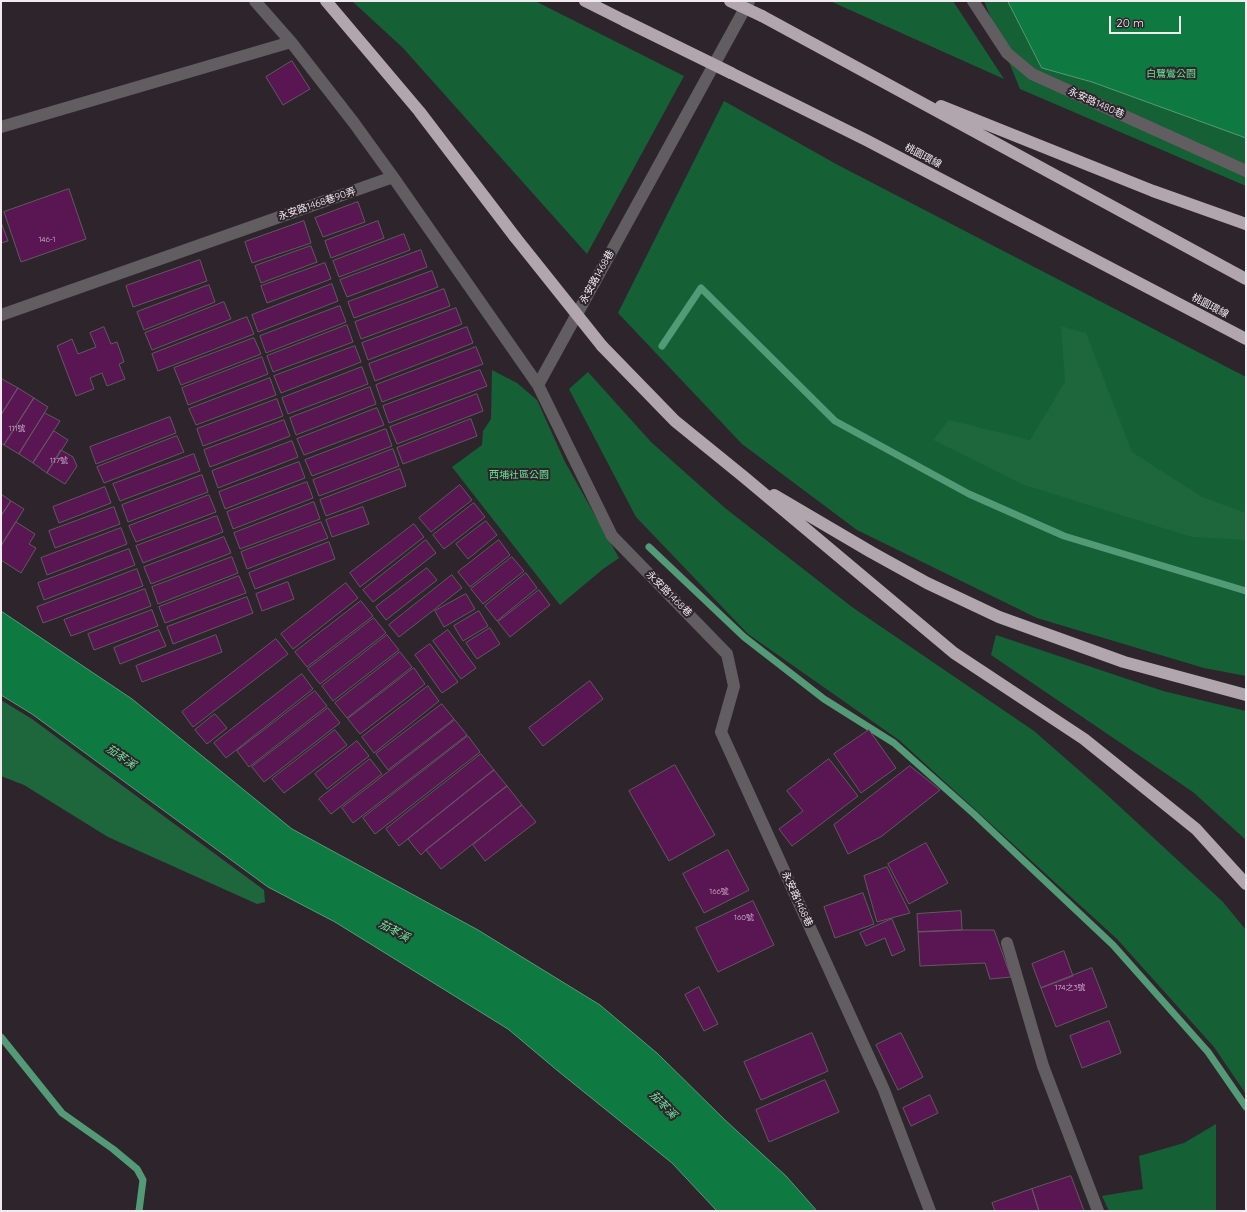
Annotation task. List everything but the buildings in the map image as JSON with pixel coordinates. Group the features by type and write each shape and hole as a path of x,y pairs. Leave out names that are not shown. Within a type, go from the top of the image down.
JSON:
{"highway":[{"path":"326,1 419,111 515,237 602,346 675,421 954,653 1084,739 1196,829 1246,884"},
{"name":"桃園環線","path":"585,1 866,140 1246,338"},
{"path":"730,1 762,16 1246,279"},
{"path":"889,85 1153,191 1246,224"},
{"path":"744,477 871,552 927,583 999,617 1124,662 1246,695"}],"street":[{"path":"254,1 290,42 354,123 538,385"},
{"name":"永安路1468巷","path":"749,1 538,385 612,536 727,654 734,686 721,732 884,1090 930,1211"},
{"name":"永安路1480巷","path":"973,1 1007,53 1032,74 1246,170"},
{"path":"1,127 290,42"},
{"name":"永安路1468巷90弄","path":"1,315 393,177"},
{"path":"1007,943 1043,1066 1098,1211"}],"green space":[{"path":"352,1 535,1 684,76 587,254 403,48"},
{"path":"830,1 953,1 1004,79"},
{"name":"白鷺鸞公園","path":"984,1 1246,1 1246,186 1020,89"},
{"path":"724,101 836,164 1246,377 1246,676 1204,668 1037,618 857,530 742,444 618,313"},
{"name":"西埔社區公園","path":"492,370 517,383 537,400 565,462 619,558 603,569 560,605 452,467 482,445 483,431 491,419"},
{"path":"588,372 651,442 725,508 852,607 1034,731 1105,793 1223,902 1246,930 1246,1094 1214,1047 1117,939 899,740 748,634 636,517 569,389"},
{"path":"996,635 1163,691 1246,711 1246,840 1193,792 991,655"},
{"path":"1216,1124 1216,1211 1109,1211 1102,1196 1143,1189 1139,1156 1184,1143"}],"shaded area":[{"path":"1061,326 1086,333 1132,452 1202,497 1246,513 1246,540 1192,537 1024,485 933,440 949,420 1030,440 1065,382"},
{"path":"1,700 32,719 264,890 265,902 257,904 108,837 24,785 1,776"}],"water":[{"name":"白鷺鸞公園","path":"1008,1 1246,1 1246,138 1092,82 1042,68"},
{"name":"茄苳溪","path":"1,611 132,699 292,829 478,930 600,1005 658,1054 725,1120 786,1176 817,1211 717,1211 672,1163 508,1029 335,922 268,887 32,714 1,695"}],"waterway":[{"path":"662,346 701,288 835,421 969,494 1064,536 1246,591"},
{"path":"649,547 744,637 824,699 894,743 974,814 1113,945 1208,1052 1246,1107"},
{"path":"1,1037 62,1113 113,1149 137,1169 143,1180 139,1211"}]}
